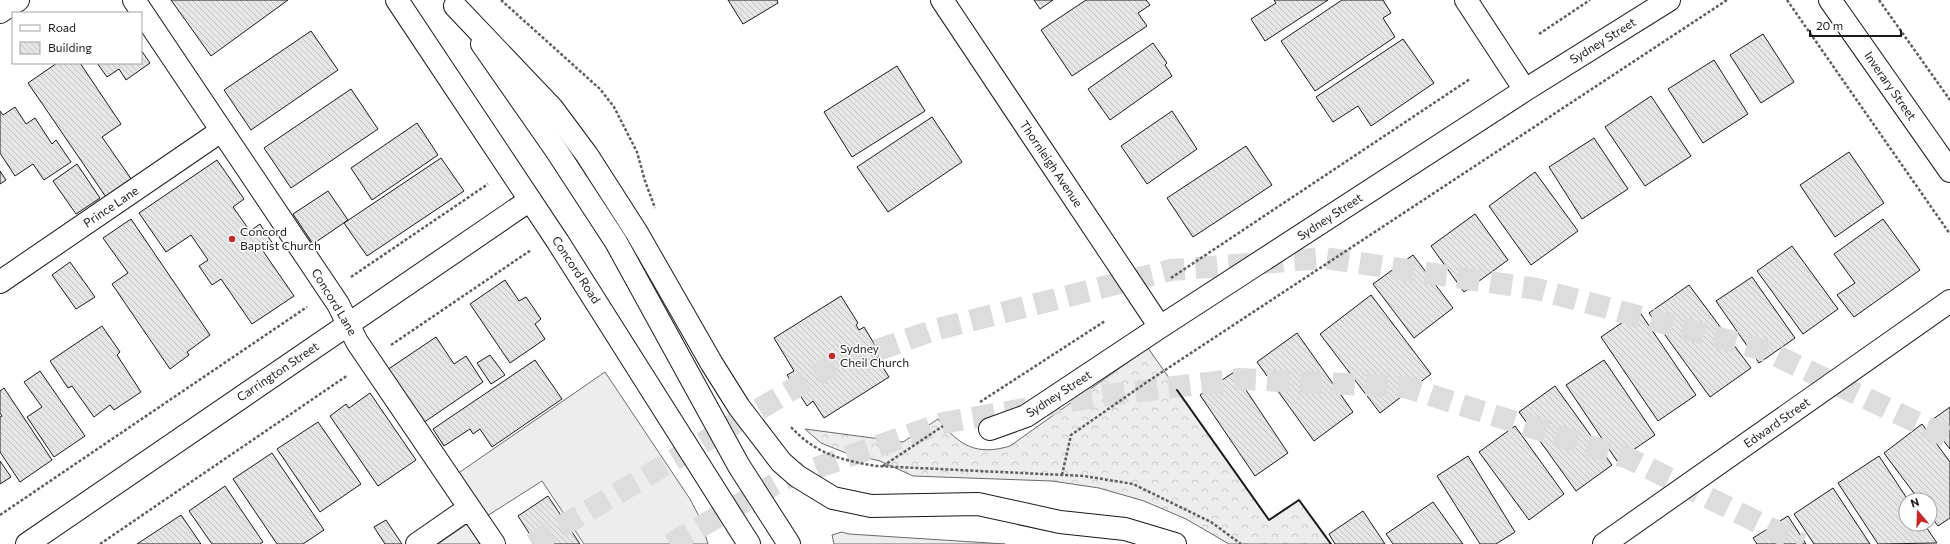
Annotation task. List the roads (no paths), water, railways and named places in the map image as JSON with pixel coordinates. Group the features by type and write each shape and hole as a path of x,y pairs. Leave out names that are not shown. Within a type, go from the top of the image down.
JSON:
{"main road":[{"path":"0,12 18,0"},
{"name":"Concord Lane","path":"134,0 329,292 370,360 494,544"},
{"name":"Concord Road","path":"397,0 530,200 747,542"},
{"name":"Thornleigh Avenue","path":"942,0 1160,327"},
{"path":"1466,0 1525,90"},
{"name":"Sydney Street","path":"990,429 1026,416 1160,327 1525,90 1669,0"},
{"name":"Inverary Street","path":"1830,0 1950,171"},
{"path":"453,3 552,108 587,155 637,234 712,364 739,407 781,462 797,476 833,498 871,506 978,504 1060,522 1126,544"},
{"path":"453,3 556,150 616,242 739,466 789,544"},
{"name":"Prince Lane","path":"0,282 222,131"},
{"name":"Carrington Street","path":"26,544 530,200"},
{"name":"Edward Street","path":"1604,544 1950,302"},
{"path":"417,544 469,508"},
{"path":"1060,522 1125,529 1175,544"}],"tunnel":[{"path":"532,544 830,367 934,330 1171,270 1325,258 1537,289 1764,350 1950,438"},
{"path":"670,544 782,480 943,423 1100,396 1240,379 1405,387 1628,458 1802,544"}],"place":[{"name":"Concord Baptist Church","path":"232,239"},
{"name":"Sydney Cheil Church","path":"832,356"}]}
